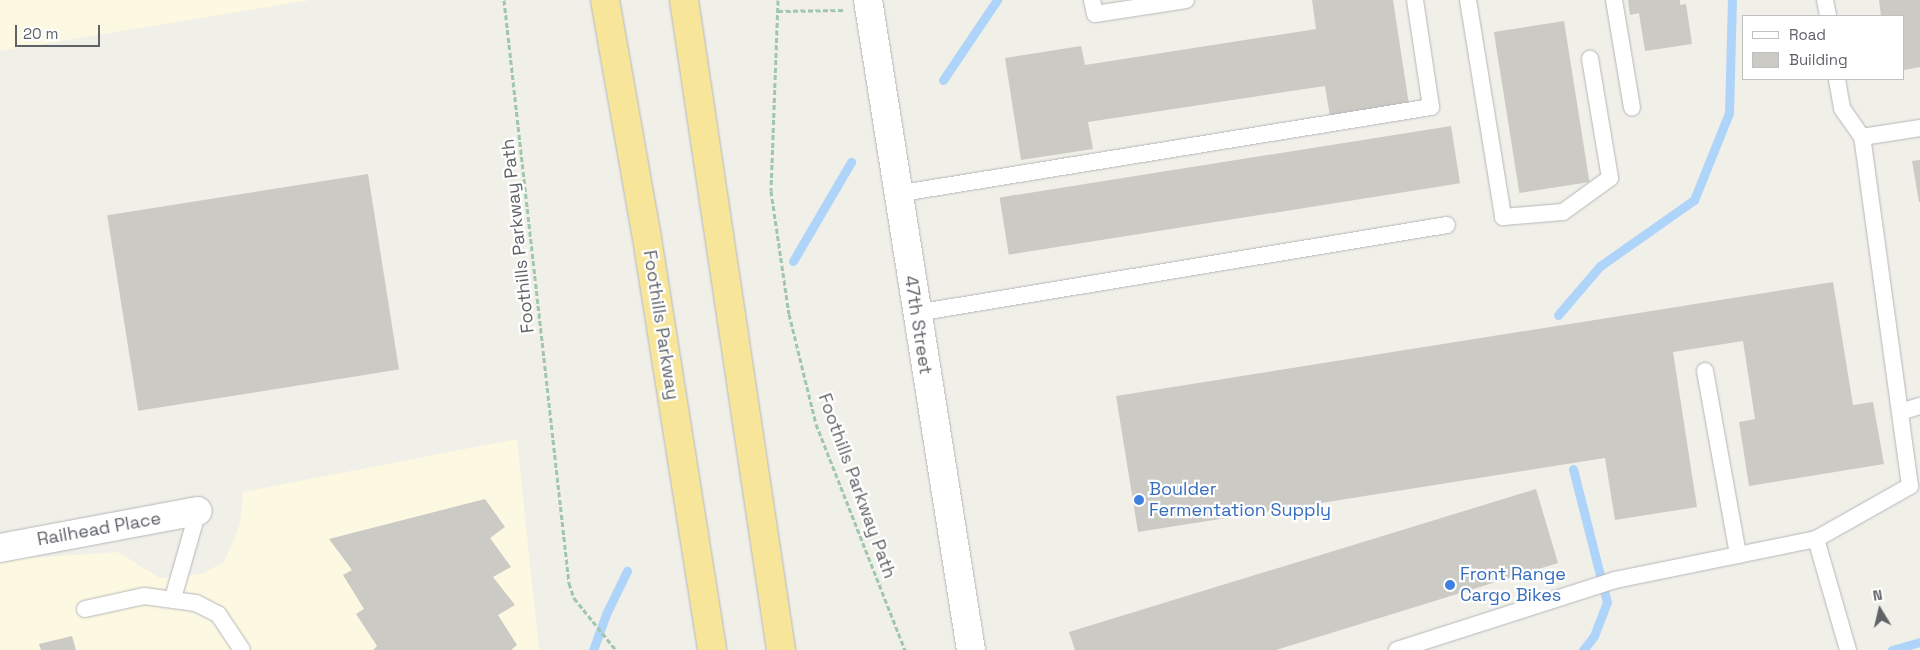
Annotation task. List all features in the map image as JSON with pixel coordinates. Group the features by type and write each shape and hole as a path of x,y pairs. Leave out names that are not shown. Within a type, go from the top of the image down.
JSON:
{"highway":[{"name":"Foothills Parkway","path":"605,0 646,232 712,650"},
{"path":"684,0 781,650"}],"street":[{"name":"47th Street","path":"857,5 896,194 971,650"},
{"name":"Railhead Place","path":"0,548 198,511"}],"lane":[{"path":"1092,0 1095,14 1186,0"},
{"path":"896,194 1431,107 1415,0"},
{"path":"1468,0 1503,217 1563,212 1610,178 1590,59"},
{"path":"1614,0 1632,107"},
{"path":"1825,0 1828,15"},
{"path":"1397,650 1615,580 1816,539 1910,486 1862,137 1842,108 1837,80"},
{"path":"1862,137 1920,128"},
{"path":"916,314 1447,226"},
{"path":"1705,371 1738,555"},
{"path":"1901,412 1920,406"},
{"path":"173,598 198,511"},
{"path":"1816,539 1848,650"},
{"path":"85,609 144,596 173,598 196,603 218,614 242,650"}],"path":[{"name":"Foothills Parkway Path","path":"504,0 569,583 574,598 616,650"},
{"name":"Foothills Parkway Path","path":"778,0 771,191 789,314 816,424 905,650"},
{"path":"778,11 857,5"}],"shaded area":[{"path":"0,0 311,0 0,51"},
{"path":"517,439 539,650 0,650 0,560 118,552 160,578 202,574 224,562 240,524 243,492"}],"building":[{"path":"1312,0 1393,0 1409,105 1330,117 1325,86 1088,122 1093,149 1021,160 1005,58 1081,46 1085,65 1316,29"},
{"path":"1628,0 1680,0 1680,5 1686,4 1692,44 1645,51 1639,13 1630,15"},
{"path":"1879,0 1920,0 1920,67 1905,70 1905,15 1881,15"},
{"path":"1564,21 1589,182 1519,193 1494,32"},
{"path":"1451,126 1460,183 1009,255 1000,197"},
{"path":"1920,160 1920,202 1919,202 1912,161"},
{"path":"368,174 399,370 138,411 107,215"},
{"path":"1833,282 1853,405 1873,402 1884,464 1749,486 1739,422 1755,419 1743,341 1673,352 1697,507 1615,520 1605,458 1138,532 1116,396"},
{"path":"1536,489 1558,563 1276,650 1075,650 1069,632"},
{"path":"485,499 505,527 490,538 511,567 493,577 515,605 498,615 517,645 511,650 373,650 377,646 356,614 364,609 343,575 352,570 329,539"},
{"path":"72,636 76,650 41,650 39,644"}],"waterway":[{"path":"943,80 997,0"},
{"path":"1558,315 1600,266 1694,200 1729,113 1732,0"},
{"path":"793,261 851,162"},
{"path":"1573,469 1607,602 1594,636 1583,650"},
{"path":"593,650 606,614 627,571"},
{"path":"1892,650 1920,642"}],"place":[{"name":"Boulder Fermentation Supply","path":"1139,500"},
{"name":"Front Range Cargo Bikes","path":"1450,585"}]}
